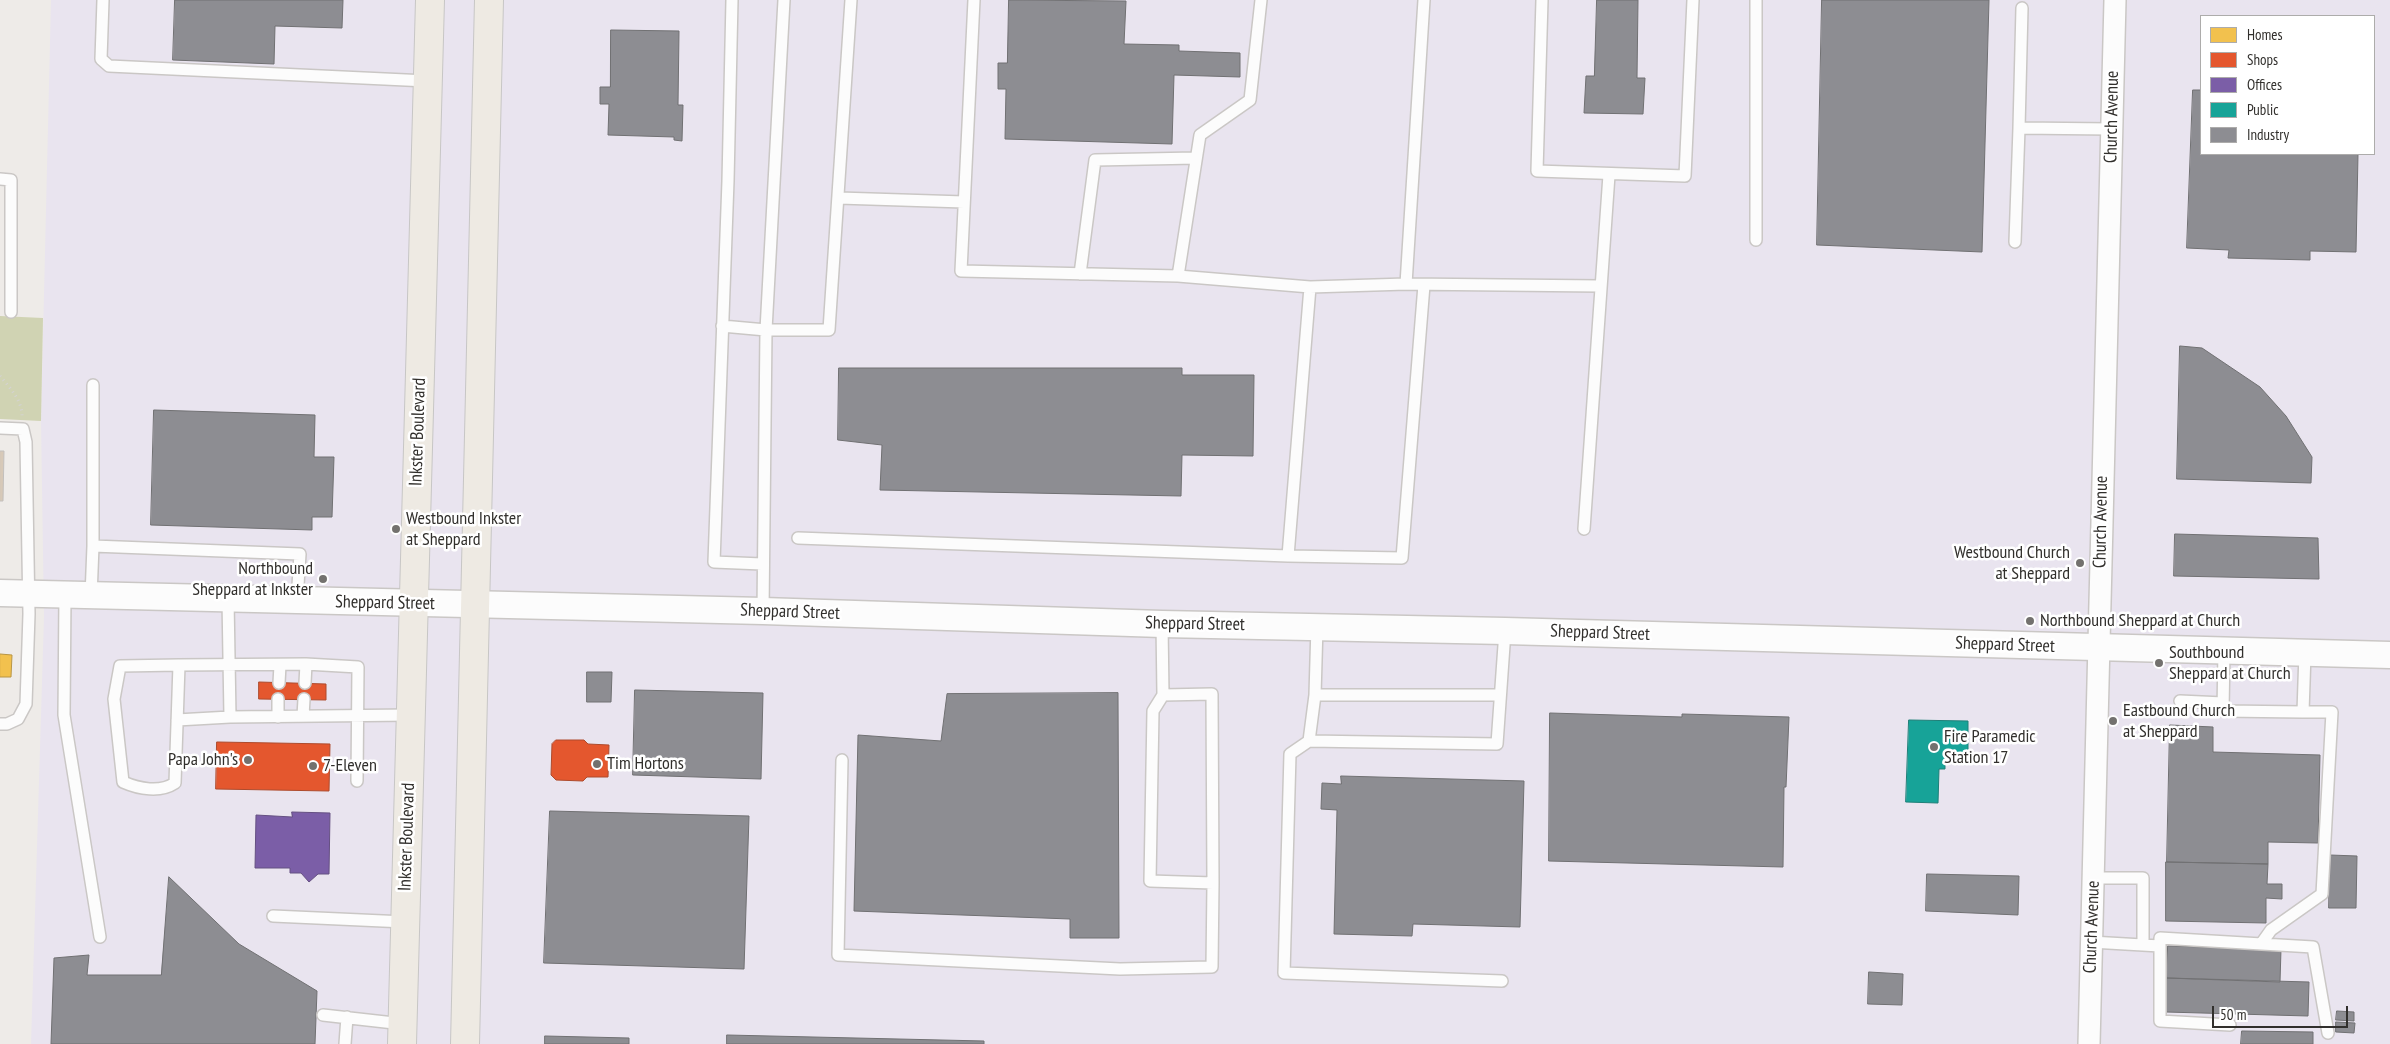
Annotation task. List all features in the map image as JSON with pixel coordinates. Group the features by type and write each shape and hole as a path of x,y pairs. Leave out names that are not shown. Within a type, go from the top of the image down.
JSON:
{"main road":[{"name":"Inkster Boulevard","path":"402,1034 430,0"},
{"path":"465,1044 489,0"}],"street":[{"name":"Church Avenue","path":"2089,1044 2115,0"},
{"name":"Sheppard Street","path":"0,593 476,606 763,611 1162,624 1505,630 2390,655"}],"lane":[{"path":"103,0 101,59 109,66 427,81"},
{"path":"732,0 714,562 762,564"},
{"path":"763,611 762,564 766,330 784,0"},
{"path":"722,326 766,330 829,330 851,0"},
{"path":"974,0 961,271 1178,276 1310,287 1406,284 1600,286"},
{"path":"1178,276 1200,135 1250,100 1261,0"},
{"path":"1406,284 1424,0"},
{"path":"1542,0 1537,171 1609,175 1686,176 1693,0"},
{"path":"1756,0 1756,240"},
{"path":"2015,242 2022,8"},
{"path":"2019,128 2112,129"},
{"path":"1080,274 1095,160 1196,158"},
{"path":"1584,529 1609,175"},
{"path":"0,179 11,180 11,312"},
{"path":"839,198 964,202"},
{"path":"798,538 1288,556 1402,558 1424,285"},
{"path":"1288,556 1310,287"},
{"path":"91,596 93,546 93,386"},
{"path":"0,428 23,429 26,442 29,594 26,704 18,719 7,724 0,724"},
{"path":"93,546 300,554 297,601"},
{"path":"65,595 64,715 100,937"},
{"path":"228,599 230,717"},
{"path":"1162,624 1163,694 1153,711 1150,881 1213,883"},
{"path":"1308,741 1315,695 1316,626"},
{"path":"1502,981 1284,973 1290,754 1308,741 1497,744 1505,630"},
{"path":"2224,651 2223,711 2332,712 2322,894 2271,930 2261,944"},
{"path":"2303,712 2305,653"},
{"path":"179,665 175,783 166,789 136,788 123,782 114,699 120,666 179,665 280,665 306,664 358,667 357,781"},
{"path":"305,683 306,664"},
{"path":"279,683 280,665"},
{"path":"842,760 838,955 1120,969 1212,967 1212,694 1163,694"},
{"path":"1315,695 1500,695"},
{"path":"278,699 278,717"},
{"path":"303,716 304,699"},
{"path":"2180,701 2223,703"},
{"path":"177,720 230,717 410,715"},
{"path":"2093,878 2143,878 2143,945"},
{"path":"273,916 405,922"},
{"path":"2230,1025 2160,1021 2160,938 2313,947 2328,1033"},
{"path":"2091,942 2160,946"},
{"path":"323,1015 347,1017 402,1034"},
{"path":"345,1044 347,1017"}],"path":[{"path":"0,376 12,390 22,409 23,429"}],"shaded area":[{"path":"51,0 2390,0 2390,1044 31,1044 44,617 41,421"}],"green space":[{"path":"0,316 43,318 41,421 0,419"}],"building: Homes":[{"path":"0,654 12,655 11,677 0,677"}],"building: Shops":[{"path":"259,682 326,684 326,700 259,699"},
{"path":"556,740 584,740 588,744 609,745 608,777 587,777 583,781 556,780 551,775 552,744"},
{"path":"217,742 330,744 329,791 216,789"}],"building: Offices":[{"path":"292,812 330,813 329,874 318,874 309,882 301,873 290,873 290,868 255,868 256,815 292,817"}],"building: Public":[{"path":"1909,720 1968,721 1968,754 1945,754 1945,769 1939,769 1938,803 1906,802"}],"building: Industry":[{"path":"175,0 343,0 342,28 275,26 274,64 173,60"},
{"path":"1009,0 1126,1 1124,44 1179,45 1179,51 1240,53 1240,77 1174,75 1172,144 1005,139 1006,89 998,89 998,63 1007,63"},
{"path":"1597,0 1638,0 1637,78 1645,78 1643,114 1584,113 1586,76 1594,76"},
{"path":"1822,0 1989,0 1982,252 1817,245"},
{"path":"611,30 679,31 678,105 683,105 682,141 674,140 674,137 608,135 609,104 600,104 600,87 610,87"},
{"path":"2193,90 2200,90 2200,155 2358,155 2356,252 2310,251 2310,260 2228,258 2229,250 2187,248"},
{"path":"2180,346 2202,348 2260,387 2286,416 2312,457 2311,483 2177,479"},
{"path":"839,368 1182,368 1182,375 1254,375 1253,456 1182,455 1181,496 880,490 882,445 838,440"},
{"path":"154,410 315,415 314,457 334,457 332,517 312,517 312,530 151,525"},
{"path":"2175,534 2318,538 2319,579 2174,576"},
{"path":"587,672 612,672 611,702 587,702"},
{"path":"635,690 763,693 761,779 633,775"},
{"path":"1118,693 1119,938 1070,938 1070,919 854,911 858,735 941,741 947,694"},
{"path":"1550,713 1682,717 1682,714 1789,717 1786,787 1784,787 1783,867 1549,861"},
{"path":"2170,725 2213,727 2213,752 2320,755 2318,843 2268,842 2268,864 2167,862"},
{"path":"1341,776 1524,781 1520,927 1413,924 1412,936 1334,934 1337,810 1321,809 1322,783 1341,784"},
{"path":"550,811 749,816 744,969 544,963"},
{"path":"2330,855 2357,856 2356,908 2329,908"},
{"path":"2166,862 2268,864 2267,884 2282,884 2282,899 2266,898 2266,923 2166,921"},
{"path":"1927,874 2019,876 2018,915 1926,911"},
{"path":"169,877 239,944 317,991 315,1044 51,1044 54,958 89,955 87,975 161,975"},
{"path":"2168,946 2281,949 2280,982 2167,978"},
{"path":"1869,972 1903,974 1902,1005 1868,1004"},
{"path":"2167,978 2309,982 2308,1016 2166,1012"},
{"path":"2337,1011 2354,1012 2354,1021 2336,1020"},
{"path":"2336,1022 2355,1023 2354,1033 2336,1032"},
{"path":"2242,1031 2313,1032 2313,1044 2241,1044"},
{"path":"727,1035 984,1041 984,1044 727,1044"},
{"path":"545,1036 629,1038 629,1044 545,1044"}],"building: Other":[{"path":"0,451 4,451 3,501 0,501"}],"place":[{"name":"Westbound Inkster at Sheppard","path":"396,529"},
{"name":"Westbound Church at Sheppard","path":"2080,563"},
{"name":"Northbound Sheppard at Inkster","path":"323,579"},
{"name":"Northbound Sheppard at Church","path":"2030,621"},
{"name":"Southbound Sheppard at Church","path":"2159,663"},
{"name":"Eastbound Church at Sheppard","path":"2113,721"},
{"name":"Fire Paramedic Station 17","path":"1934,747"},
{"name":"Papa John's","path":"248,760"},
{"name":"Tim Hortons","path":"597,764"},
{"name":"7-Eleven","path":"313,766"}]}
